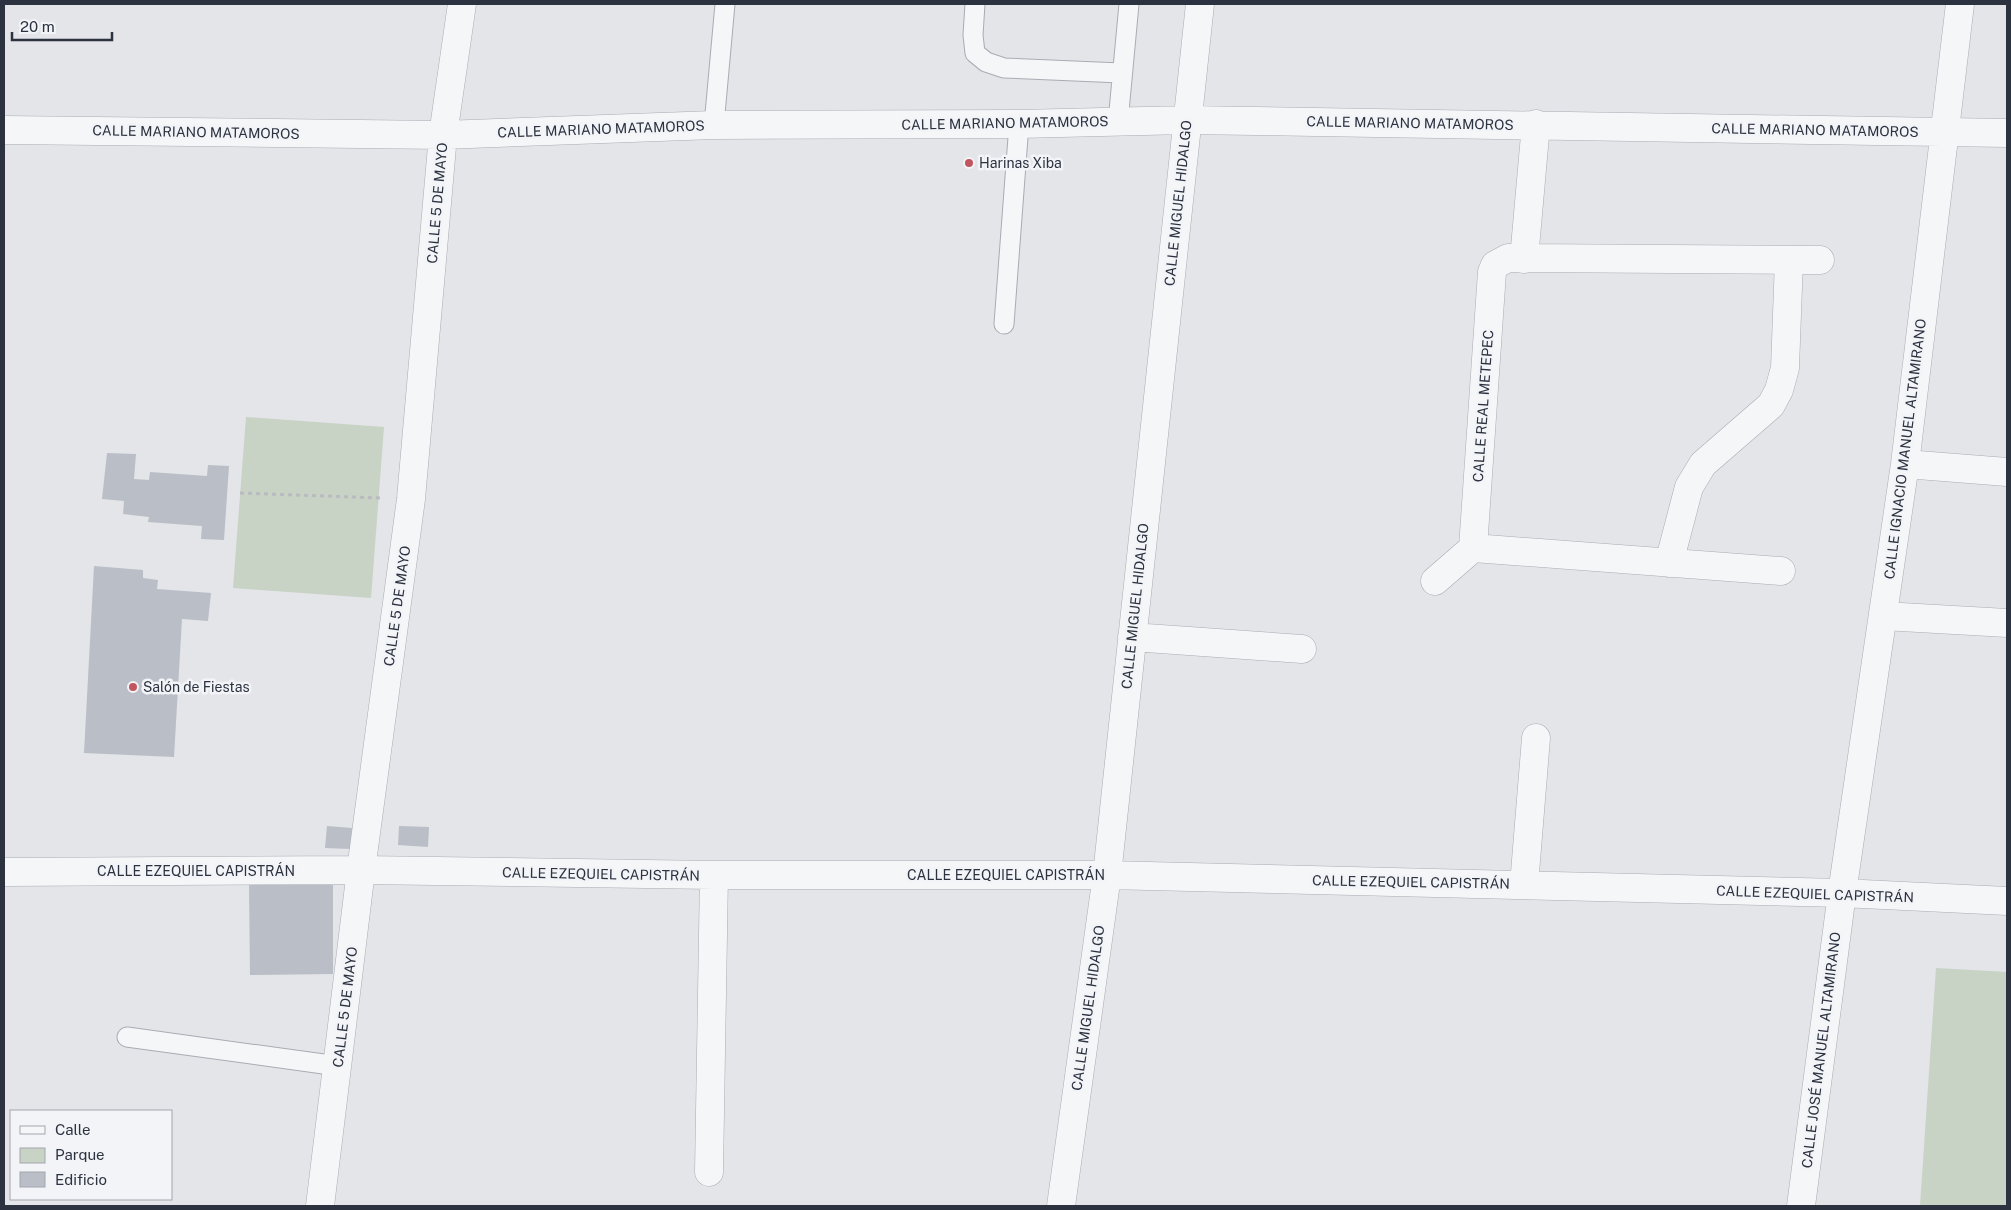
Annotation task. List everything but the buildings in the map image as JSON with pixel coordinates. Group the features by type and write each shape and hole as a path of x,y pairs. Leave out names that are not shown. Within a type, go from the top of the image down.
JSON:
{"street":[{"name":"CALLE 5 DE MAYO","path":"320,1206 361,870 411,499 443,135 462,4"},
{"name":"CALLE MIGUEL HIDALGO","path":"1061,1206 1107,874 1186,120 1200,4"},
{"name":"CALLE IGNACIO MANUEL ALTAMIRANO","path":"1842,893 1905,464 1960,4"},
{"name":"CALLE MARIANO MATAMOROS","path":"4,130 443,135 714,125 1019,124 1186,120 1536,124 2007,133"},
{"path":"1536,124 1524,259 1820,260"},
{"name":"CALLE REAL METEPEC","path":"1473,548 1492,272 1496,266 1508,258 1524,259"},
{"path":"1669,563 1688,487 1703,464 1771,405 1779,390 1785,368 1789,260"},
{"path":"1905,464 2007,472"},
{"path":"1435,581 1473,548 1782,571"},
{"path":"1883,616 2007,623"},
{"path":"1132,637 1302,649"},
{"path":"1524,885 1536,738"},
{"name":"CALLE EZEQUIEL CAPISTRÁN","path":"4,872 361,870 714,875 1107,874 1842,893 2007,901"},
{"path":"709,1172 714,875"},
{"name":"CALLE JOSÉ MANUEL ALTAMIRANO","path":"1801,1206 1842,893"}],"lane":[{"path":"714,125 725,4"},
{"path":"975,4 973,35 975,53 986,62 1004,68 1121,73"},
{"path":"1118,122 1121,73 1129,4"},
{"path":"1004,324 1019,124"},
{"path":"127,1037 338,1066"}],"path":[{"path":"240,493 411,499"}],"green space":[{"path":"246,417 384,427 371,598 233,588"},
{"path":"1936,968 2007,972 2007,1206 1920,1206"}],"place":[{"name":"Harinas Xiba","path":"969,163"},
{"name":"Salón de Fiestas","path":"133,687"}]}
